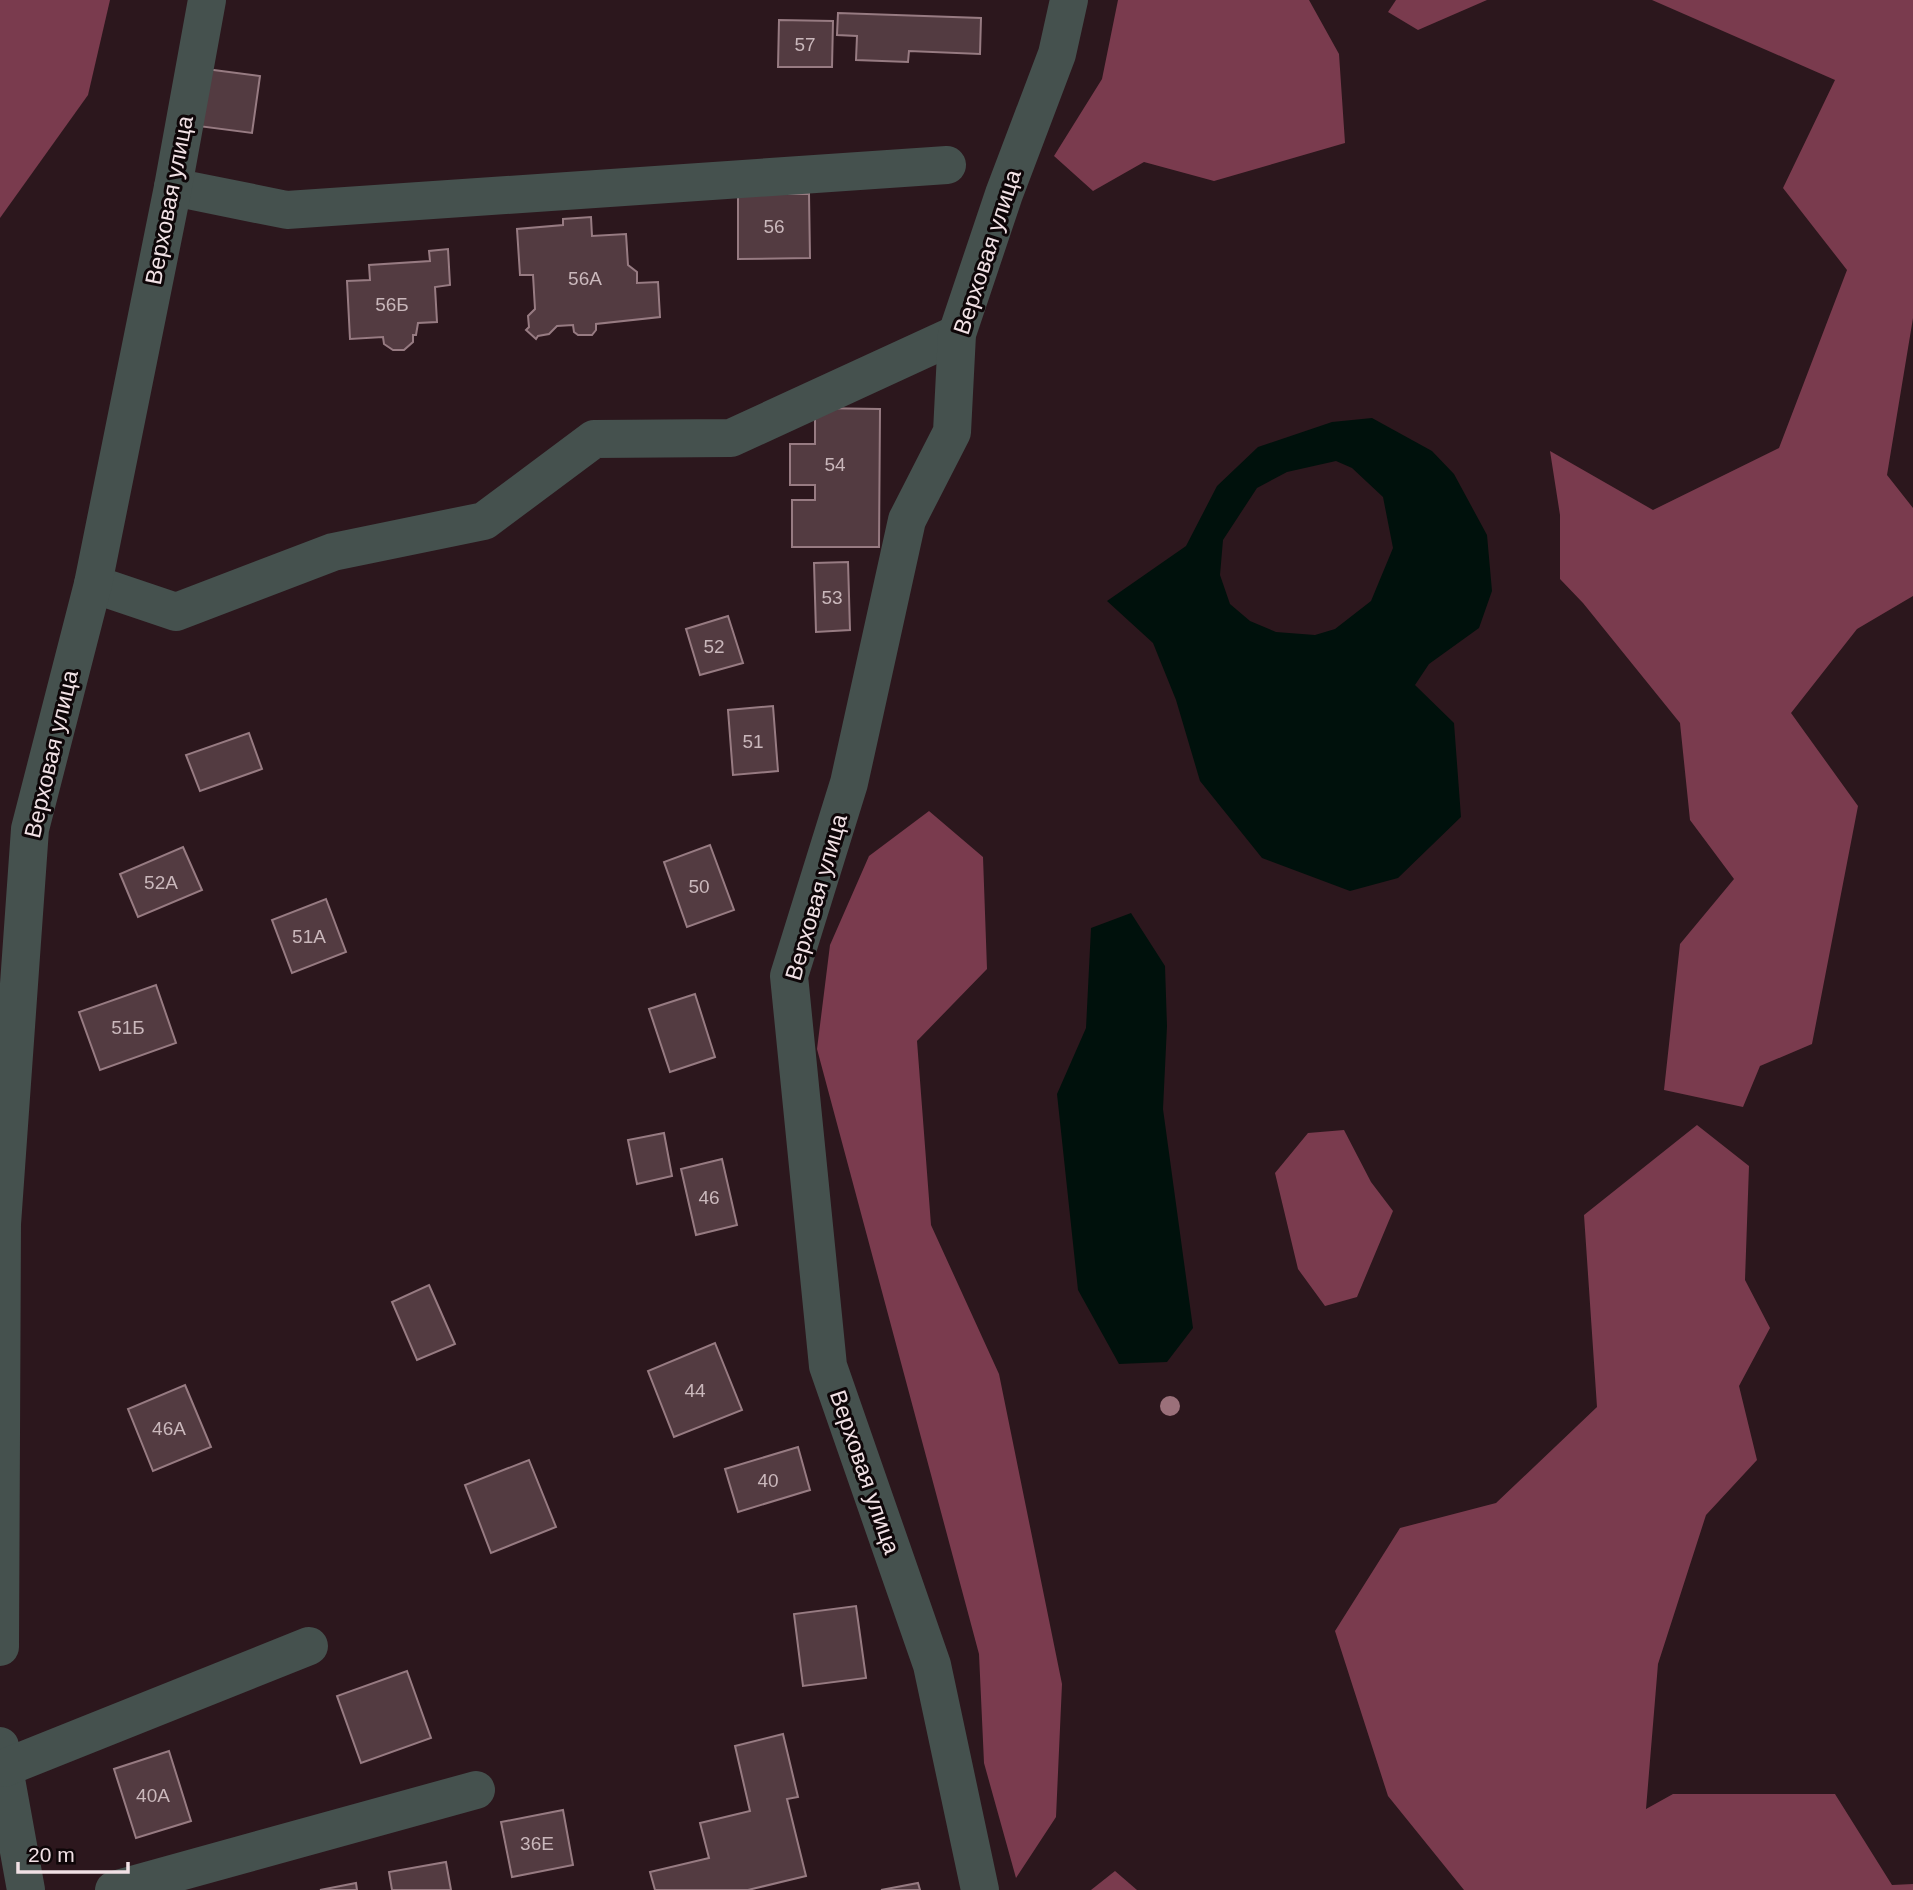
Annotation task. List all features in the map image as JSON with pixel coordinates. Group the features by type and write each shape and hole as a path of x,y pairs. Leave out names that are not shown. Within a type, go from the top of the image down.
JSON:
{"street":[{"name":"Верховая улица","path":"0,1647 2,1224 30,829 93,584 173,187 206,0"},
{"name":"Верховая улица","path":"980,1890 932,1665 828,1366 789,976 849,783 907,520 952,432 957,334 1004,194 1057,54 1069,0"},
{"path":"173,187 287,210 947,165"},
{"path":"93,584 176,612 333,552 484,521 594,439 732,438 957,334"},
{"path":"26,1890 2,1757 309,1646"},
{"path":"114,1890 476,1790"}],"shaded area":[{"path":"0,0 110,0 88,95 0,218"},
{"path":"1118,0 1309,0 1339,54 1345,143 1214,181 1144,162 1093,191 1054,156 1102,79"},
{"path":"1396,0 1487,0 1418,30 1388,12"},
{"path":"1652,0 1913,0 1913,318 1887,475 1913,508 1913,596 1857,629 1791,713 1858,806 1812,1044 1760,1066 1743,1107 1664,1090 1680,944 1734,879 1690,820 1680,723 1583,603 1560,579 1560,515 1550,451 1653,510 1779,448 1847,270 1783,188 1835,80"},
{"path":"1372,418 1432,451 1454,474 1487,535 1492,591 1479,628 1429,664 1415,685 1454,723 1461,817 1398,878 1350,891 1262,858 1200,781 1176,700 1153,643 1107,601 1186,546 1217,486 1258,447 1332,422","holes":["1336,461 1352,468 1383,497 1393,548 1371,601 1335,629 1315,635 1276,632 1250,621 1230,604 1220,575 1223,540 1257,488 1287,472"]},
{"path":"929,811 983,857 987,969 917,1041 931,1225 999,1374 1062,1684 1056,1817 1016,1878 984,1763 979,1654 817,1049 830,945 869,856"},
{"path":"1131,913 1165,966 1167,1026 1163,1109 1193,1328 1167,1362 1119,1364 1078,1290 1057,1094 1086,1028 1091,928"},
{"path":"1697,1125 1749,1166 1745,1280 1770,1328 1739,1386 1757,1460 1706,1515 1658,1664 1646,1809 1673,1794 1835,1794 1892,1885 1913,1884 1913,1890 1464,1890 1388,1796 1335,1631 1400,1528 1496,1503 1597,1407 1584,1215"},
{"path":"1344,1130 1371,1182 1393,1211 1357,1297 1325,1306 1298,1269 1275,1173 1308,1133"},
{"path":"1115,1871 1137,1890 1091,1890"}],"building":[{"path":"838,13 981,18 980,54 909,51 908,62 856,60 857,36 837,35"},
{"path":"779,20 833,21 832,67 778,67"},
{"path":"206,69 260,76 252,133 198,126"},
{"path":"738,194 809,194 810,258 738,259"},
{"path":"591,217 592,236 626,234 628,265 637,272 637,283 658,282 660,317 596,324 592,335 578,335 574,332 573,325 557,326 549,334 536,339 526,330 529,327 528,316 535,309 533,275 520,275 517,229 563,225 563,219"},
{"path":"448,249 450,285 435,287 437,322 418,323 413,342 404,350 393,350 384,344 383,337 350,339 347,281 370,280 369,265 430,261 429,251"},
{"path":"815,408 880,409 879,547 792,547 792,500 815,500 815,485 790,485 790,444 815,444"},
{"path":"848,562 850,630 816,632 814,563"},
{"path":"728,616 743,663 700,675 686,629"},
{"path":"773,706 778,771 733,775 728,710"},
{"path":"249,733 262,769 200,791 186,755"},
{"path":"710,845 734,910 687,927 664,862"},
{"path":"183,847 202,890 138,917 120,874"},
{"path":"326,899 346,952 292,973 272,920"},
{"path":"156,985 176,1043 100,1070 79,1012"},
{"path":"695,994 715,1057 670,1072 649,1009"},
{"path":"664,1133 672,1176 637,1184 628,1140"},
{"path":"722,1159 737,1225 696,1235 681,1169"},
{"path":"429,1285 455,1344 417,1360 392,1302"},
{"path":"715,1343 742,1410 674,1437 648,1371"},
{"path":"185,1385 211,1447 153,1471 128,1409"},
{"path":"798,1447 810,1490 738,1512 725,1469"},
{"path":"529,1460 556,1527 491,1553 465,1485"},
{"path":"856,1606 866,1678 803,1686 794,1614"},
{"path":"407,1671 431,1738 361,1763 337,1696"},
{"path":"783,1734 798,1797 787,1799 806,1876 748,1890 655,1890 650,1872 709,1858 700,1823 750,1811 735,1746"},
{"path":"169,1751 191,1821 136,1838 114,1769"},
{"path":"563,1810 573,1865 512,1877 501,1822"},
{"path":"446,1862 451,1890 392,1890 389,1872"},
{"path":"356,1883 357,1890 320,1890"},
{"path":"918,1883 920,1890 881,1890"}]}
